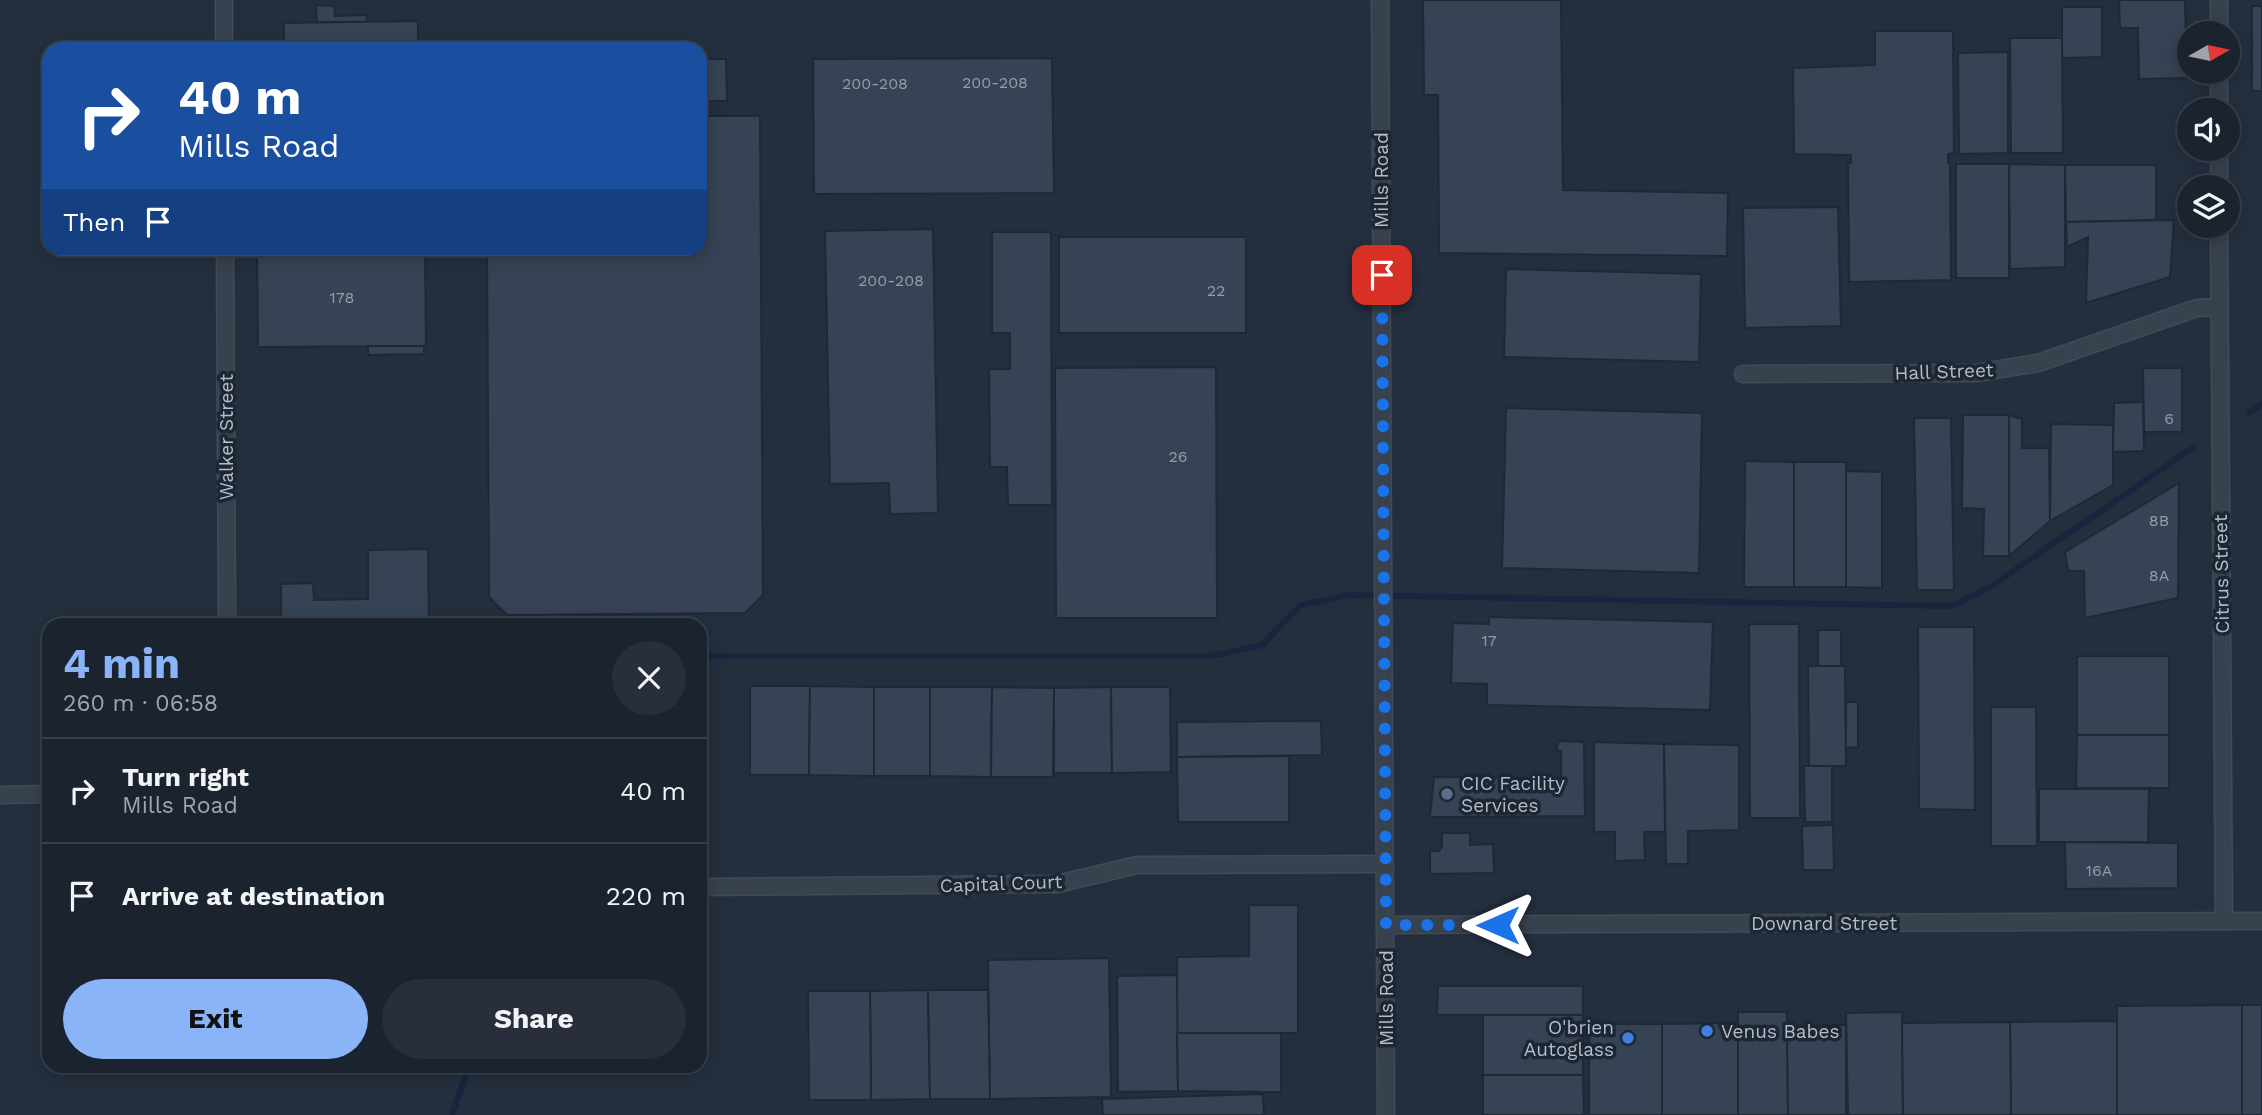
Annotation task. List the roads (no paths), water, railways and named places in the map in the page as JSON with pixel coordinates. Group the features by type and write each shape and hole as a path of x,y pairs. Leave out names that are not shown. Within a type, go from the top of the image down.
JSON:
{"street":[{"path":"224,0 224,42"},
{"name":"Mills Road","path":"1380,0 1386,1115"},
{"path":"2219,0 2219,21"},
{"name":"Citrus Street","path":"2219,238 2224,921"},
{"name":"Walker Street","path":"225,256 227,618"},
{"name":"Hall Street","path":"1743,374 1976,373 2038,363 2197,308 2219,307"},
{"path":"0,795 42,794"},
{"name":"Capital Court","path":"707,887 1057,884 1137,865 1385,864"},
{"name":"Downard Street","path":"1386,925 2262,921"}],"waterway":[{"path":"2249,413 2262,404"},
{"path":"707,656 1212,656 1262,645 1301,605 1349,595 1948,606 1990,587 2194,447"},
{"path":"452,1115 467,1073"}],"place":[{"name":"CIC Facility Services","path":"1447,794"},
{"name":"Venus Babes","path":"1707,1031"},
{"name":"O'brien Autoglass","path":"1628,1038"}]}
